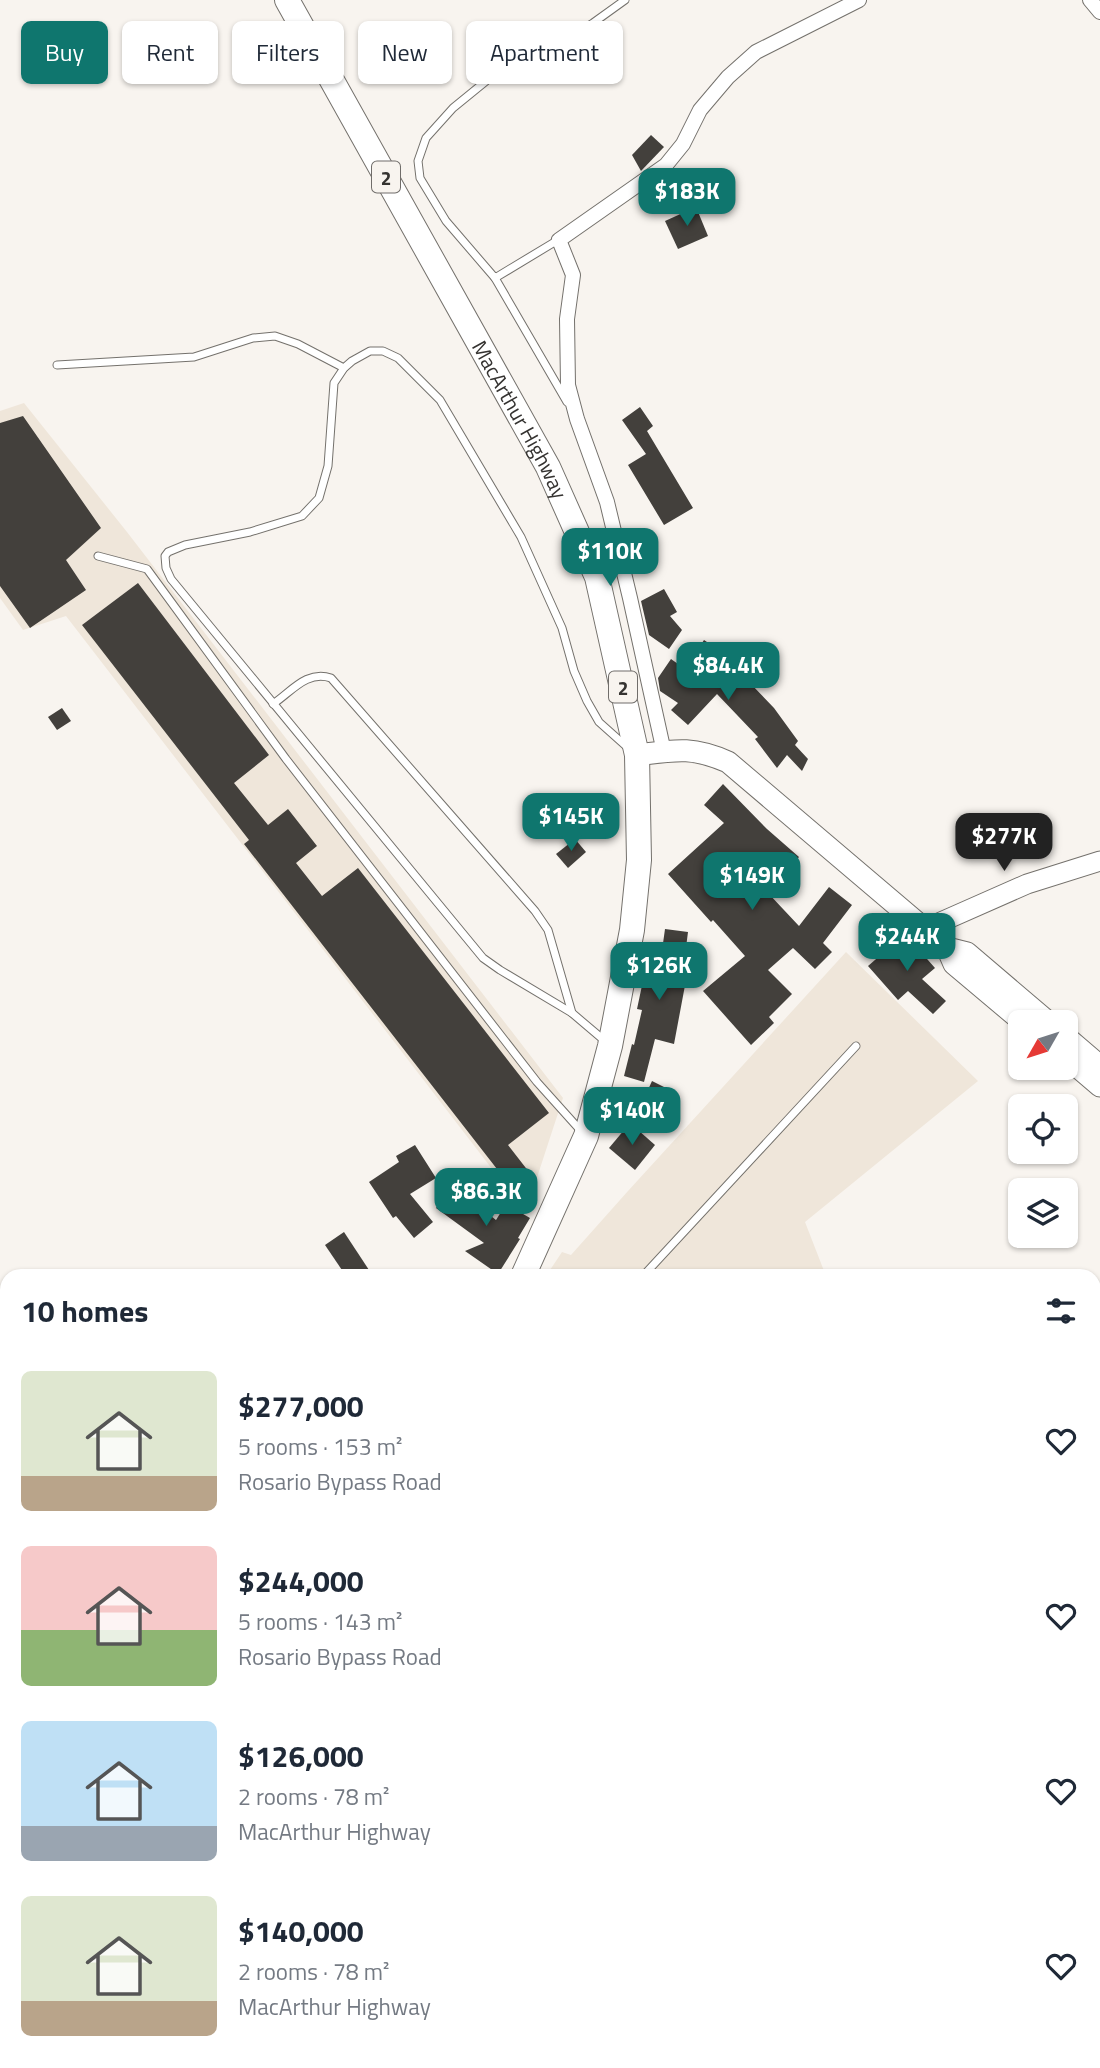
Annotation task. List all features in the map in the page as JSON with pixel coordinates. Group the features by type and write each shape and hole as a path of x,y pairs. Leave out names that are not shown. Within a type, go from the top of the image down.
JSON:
{"highway":[{"name":"MacArthur Highway","path":"287,0 548,467 597,577 637,755 639,860 632,930 610,1046 586,1136 527,1269"}],"main road":[{"path":"637,755 692,750 728,762 947,948 954,964 1010,1010"},
{"path":"947,948 967,953 1034,1010"},
{"path":"1078,1047 1100,1066"},
{"path":"1078,1067 1100,1086"}],"street":[{"path":"664,752 610,514 577,419 568,384 567,318 573,275 559,240 666,165 684,144 700,110 728,77 756,52 859,0"},
{"path":"1090,0 1100,12"},
{"path":"925,929 1027,884 1100,861"}],"lane":[{"path":"577,419 495,278 446,221 420,178 418,161 426,138 453,108 507,64 570,37 625,0"},
{"path":"495,278 559,240"},
{"path":"57,365 194,357 253,338 275,336 298,344 344,368"},
{"path":"610,1046 572,1013 483,958 171,579 165,556 185,545 250,532 302,516 320,498 328,466 334,383 344,368 370,351 383,351 398,358 440,400 521,537 562,628 574,671 593,712 599,722 637,755"},
{"path":"98,556 147,569 311,792 537,1082 586,1136"},
{"path":"273,704 311,676 331,678 535,911 548,930 572,1013"},
{"path":"649,1269 856,1046"}],"shaded area":[{"path":"24,403 127,532 563,1098 528,1205 516,1200 66,616 23,630 0,598 0,411"},
{"path":"846,952 978,1081 805,1222 823,1269 551,1269 562,1252 571,1255"}],"building":[{"path":"651,135 664,147 641,171 632,155"},
{"path":"696,207 708,236 678,249 665,221"},
{"path":"640,407 653,426 647,431 693,508 664,525 628,465 646,454 622,420"},
{"path":"23,416 101,528 66,560 86,590 30,628 0,586 0,423"},
{"path":"138,583 269,755 234,783 268,825 288,809 317,846 296,863 322,896 358,868 549,1113 508,1145 536,1181 518,1196 244,844 249,840 82,625"},
{"path":"664,589 677,612 670,616 682,630 669,649 649,635 641,601"},
{"path":"704,640 722,652 714,664 745,686 749,682 774,708 798,741 795,745 808,759 802,771 787,755 777,768 755,739 758,737 717,694 688,725 671,710 678,703 660,691 658,678 671,659 685,669"},
{"path":"62,708 71,721 57,730 48,717"},
{"path":"723,784 799,857 768,893 799,926 829,887 852,905 823,943 832,952 815,969 793,948 768,970 792,994 769,1017 774,1023 751,1045 703,991 745,956 668,874 724,823 704,805"},
{"path":"575,839 586,852 568,868 556,854"},
{"path":"665,929 688,932 684,963 689,964 674,1044 655,1039 644,1082 624,1076 642,1010 637,1009 644,976 639,975 642,960 660,965"},
{"path":"905,934 935,968 922,979 946,1001 933,1014 908,991 898,1000 868,966"},
{"path":"652,1081 676,1093 666,1114 642,1103"},
{"path":"630,1123 655,1145 635,1170 609,1148"},
{"path":"415,1145 436,1178 410,1194 433,1222 414,1238 396,1216 393,1218 369,1182 399,1162 396,1156"},
{"path":"453,1186 496,1220 506,1204 530,1218 501,1269 491,1269 465,1251 484,1243 436,1208"},
{"path":"344,1232 368,1269 341,1269 325,1245"}]}
